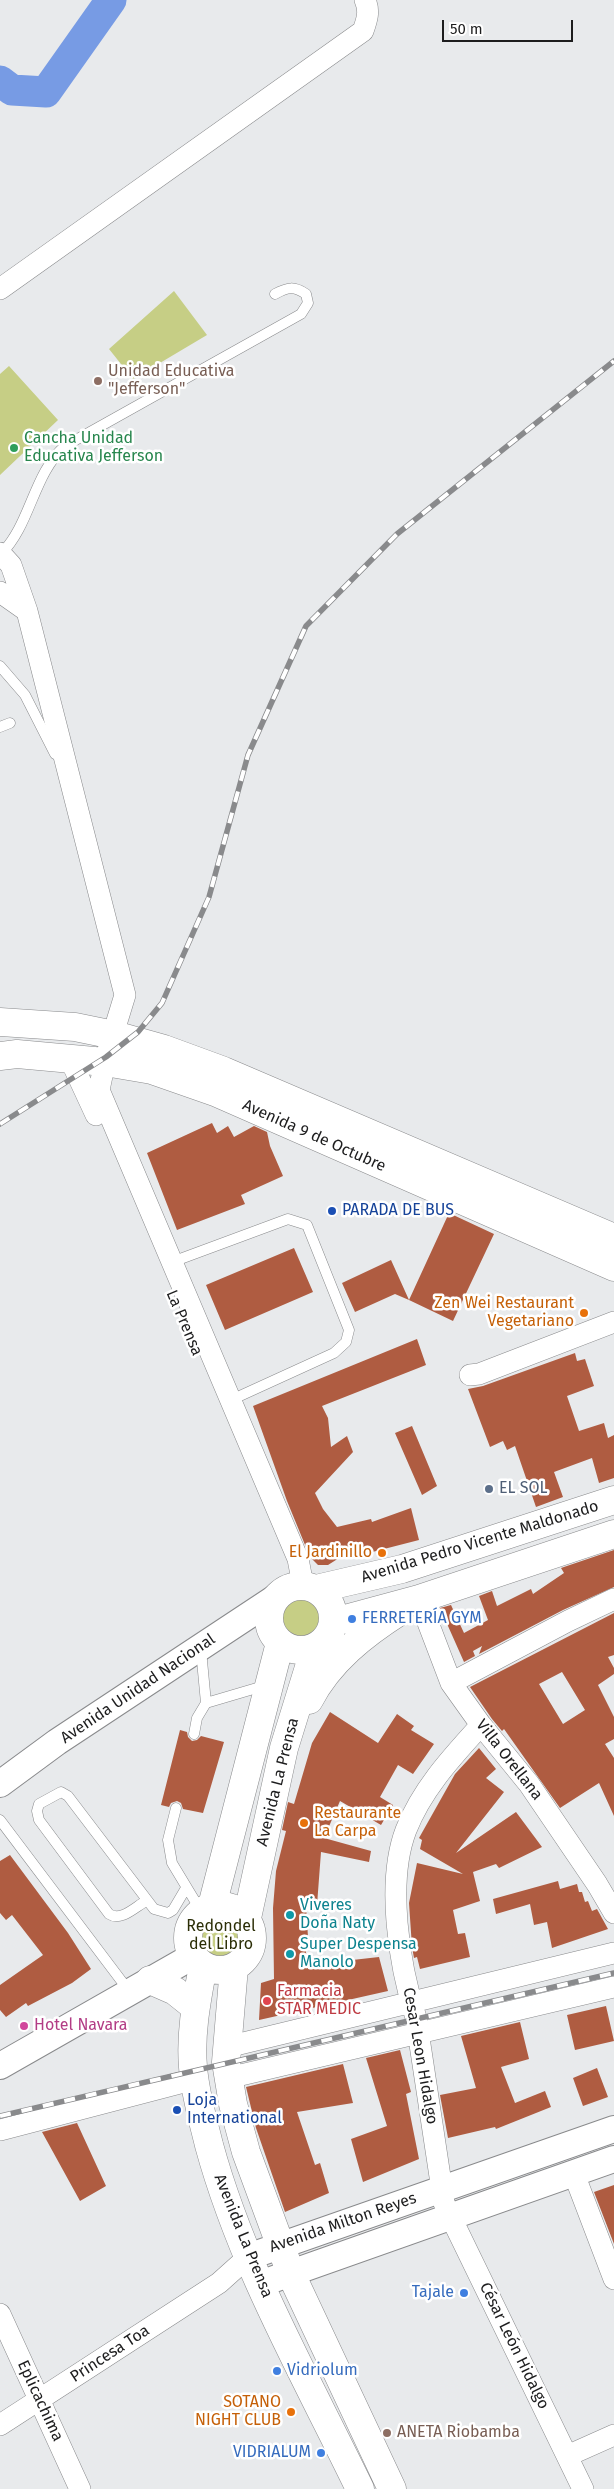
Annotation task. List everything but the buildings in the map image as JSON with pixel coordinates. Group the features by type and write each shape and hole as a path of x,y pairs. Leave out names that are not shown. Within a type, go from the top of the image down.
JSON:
{"main road":[{"name":"Avenida 9 de Octubre","path":"0,1022 75,1027 164,1049 224,1071 614,1238"},
{"name":"Avenida 9 de Octubre","path":"0,1056 17,1054 71,1061 105,1062 152,1070 215,1092 614,1267"},
{"name":"Avenida Pedro Vicente Maldonado","path":"296,1589 402,1569 614,1500"},
{"name":"Avenida Pedro Vicente Maldonado","path":"334,1622 419,1598 614,1534"},
{"path":"296,1589 327,1597 333,1608 334,1622 331,1633 324,1642 315,1648 303,1651 290,1649 280,1643 272,1633 269,1620 271,1607 296,1589"},
{"path":"284,1748 319,1680 342,1655 377,1626 419,1598"},
{"name":"Avenida La Prensa","path":"206,1909 280,1643"},
{"name":"Avenida La Prensa","path":"247,1918 284,1748 315,1648"},
{"path":"225,1905 237,1909 247,1918 252,1931 252,1945 245,1958 234,1967 213,1970 198,1961 188,1944 188,1932 192,1920 206,1909 225,1905"},
{"name":"Avenida La Prensa","path":"198,1961 193,2067 200,2113 220,2187 260,2284 360,2489"},
{"name":"Avenida La Prensa","path":"234,1967 227,2047 228,2078 246,2152 291,2274 392,2489"},
{"path":"140,1986 175,1991 195,2007"}],"street":[{"path":"0,289 363,31 368,18 368,6 365,0"},
{"name":"La Prensa","path":"0,553 10,565 27,610 68,779 125,995 105,1062 100,1090 298,1559 296,1589"},
{"path":"0,592 27,610"},
{"name":"La Prensa","path":"71,1061 83,1085 296,1589"},
{"path":"470,1375 479,1374 614,1322"},
{"name":"Avenida Unidad Nacional","path":"0,1784 57,1742 201,1647 296,1589"},
{"name":"Villa Orellana","path":"419,1598 451,1683 481,1726 606,1881 614,1913"},
{"path":"451,1683 568,1620 614,1600"},
{"name":"Cesar Leon Hidalgo","path":"445,2202 418,2032 395,1914 398,1865 406,1831 422,1800 443,1768 481,1726"},
{"path":"227,2047 614,1954"},
{"path":"0,2066 140,1986 198,1961"},
{"path":"228,2078 614,1987"},
{"path":"0,2130 195,2079"},
{"name":"Avenida Milton Reyes","path":"219,2283 260,2284 291,2274 445,2202 614,2129"},
{"name":"Avenida Milton Reyes","path":"219,2283 248,2257 279,2244 445,2202 574,2174 614,2159"},
{"path":"574,2174 614,2279"},
{"name":"César León Hidalgo","path":"445,2202 583,2489"},
{"name":"Princesa Toa","path":"0,2425 219,2283"},
{"name":"Eplicachima","path":"0,2314 80,2489"},
{"path":"567,2456 614,2435"}],"lane":[{"path":"0,553 12,543 55,455 65,446 301,314 308,303 306,294 297,288 288,287 275,294"},
{"path":"0,666 25,695 68,779"},
{"path":"172,1262 288,1219 307,1225 349,1330 346,1342 334,1353 231,1400"},
{"path":"194,1734 197,1718 206,1703 201,1647"},
{"path":"206,1703 270,1684"},
{"path":"146,1901 120,1917 113,1917 109,1914 39,1820 36,1811 39,1804 61,1792 68,1796 146,1901 154,1909 168,1913 173,1910 186,1888"},
{"path":"176,1808 168,1840 172,1863 186,1888 206,1909"},
{"path":"0,1820 140,1986"}],"green space":[{"path":"174,291 207,335 133,379 109,349"},
{"name":"Cancha Unidad Educativa Jefferson","path":"9,366 58,420 0,475 0,374"},
{"path":"298,1593 308,1593 317,1597 325,1605 329,1619 325,1633 317,1641 308,1645 298,1645 289,1641 281,1633 277,1624 277,1614 281,1605 289,1597"},
{"name":"Redondel del Libro","path":"216,1909 226,1909 240,1917 246,1926 248,1936 246,1946 240,1955 226,1963 216,1963 206,1958 199,1951 194,1941 194,1931 199,1921 206,1914"}],"waterway":[{"path":"0,81 12,90 46,92 111,0"}],"railway":[{"path":"0,1124 106,1057 138,1032 162,1003 209,897 248,755 306,626 397,534 614,361"},
{"path":"0,2116 614,1973"}],"place":[{"name":"Unidad Educativa \"Jefferson\"","path":"98,381"},
{"name":"Cancha Unidad Educativa Jefferson","path":"14,448"},
{"name":"PARADA DE BUS","path":"332,1211"},
{"name":"Zen Wei Restaurant Vegetariano","path":"584,1313"},
{"name":"EL SOL","path":"489,1489"},
{"name":"El Jardinillo","path":"382,1553"},
{"name":"FERRETERÍA GYM","path":"352,1619"},
{"name":"Restaurante La Carpa","path":"304,1823"},
{"name":"Viveres Doña Naty","path":"290,1915"},
{"name":"Super Despensa Manolo","path":"290,1954"},
{"name":"Farmacia STAR MEDIC","path":"267,2001"},
{"name":"Hotel Navara","path":"24,2026"},
{"name":"Loja International","path":"177,2110"},
{"name":"Tajale","path":"464,2293"},
{"name":"Vidriolum","path":"277,2371"},
{"name":"SOTANO NIGHT CLUB","path":"291,2412"},
{"name":"ANETA Riobamba","path":"387,2433"},
{"name":"VIDRIALUM","path":"321,2453"}]}
